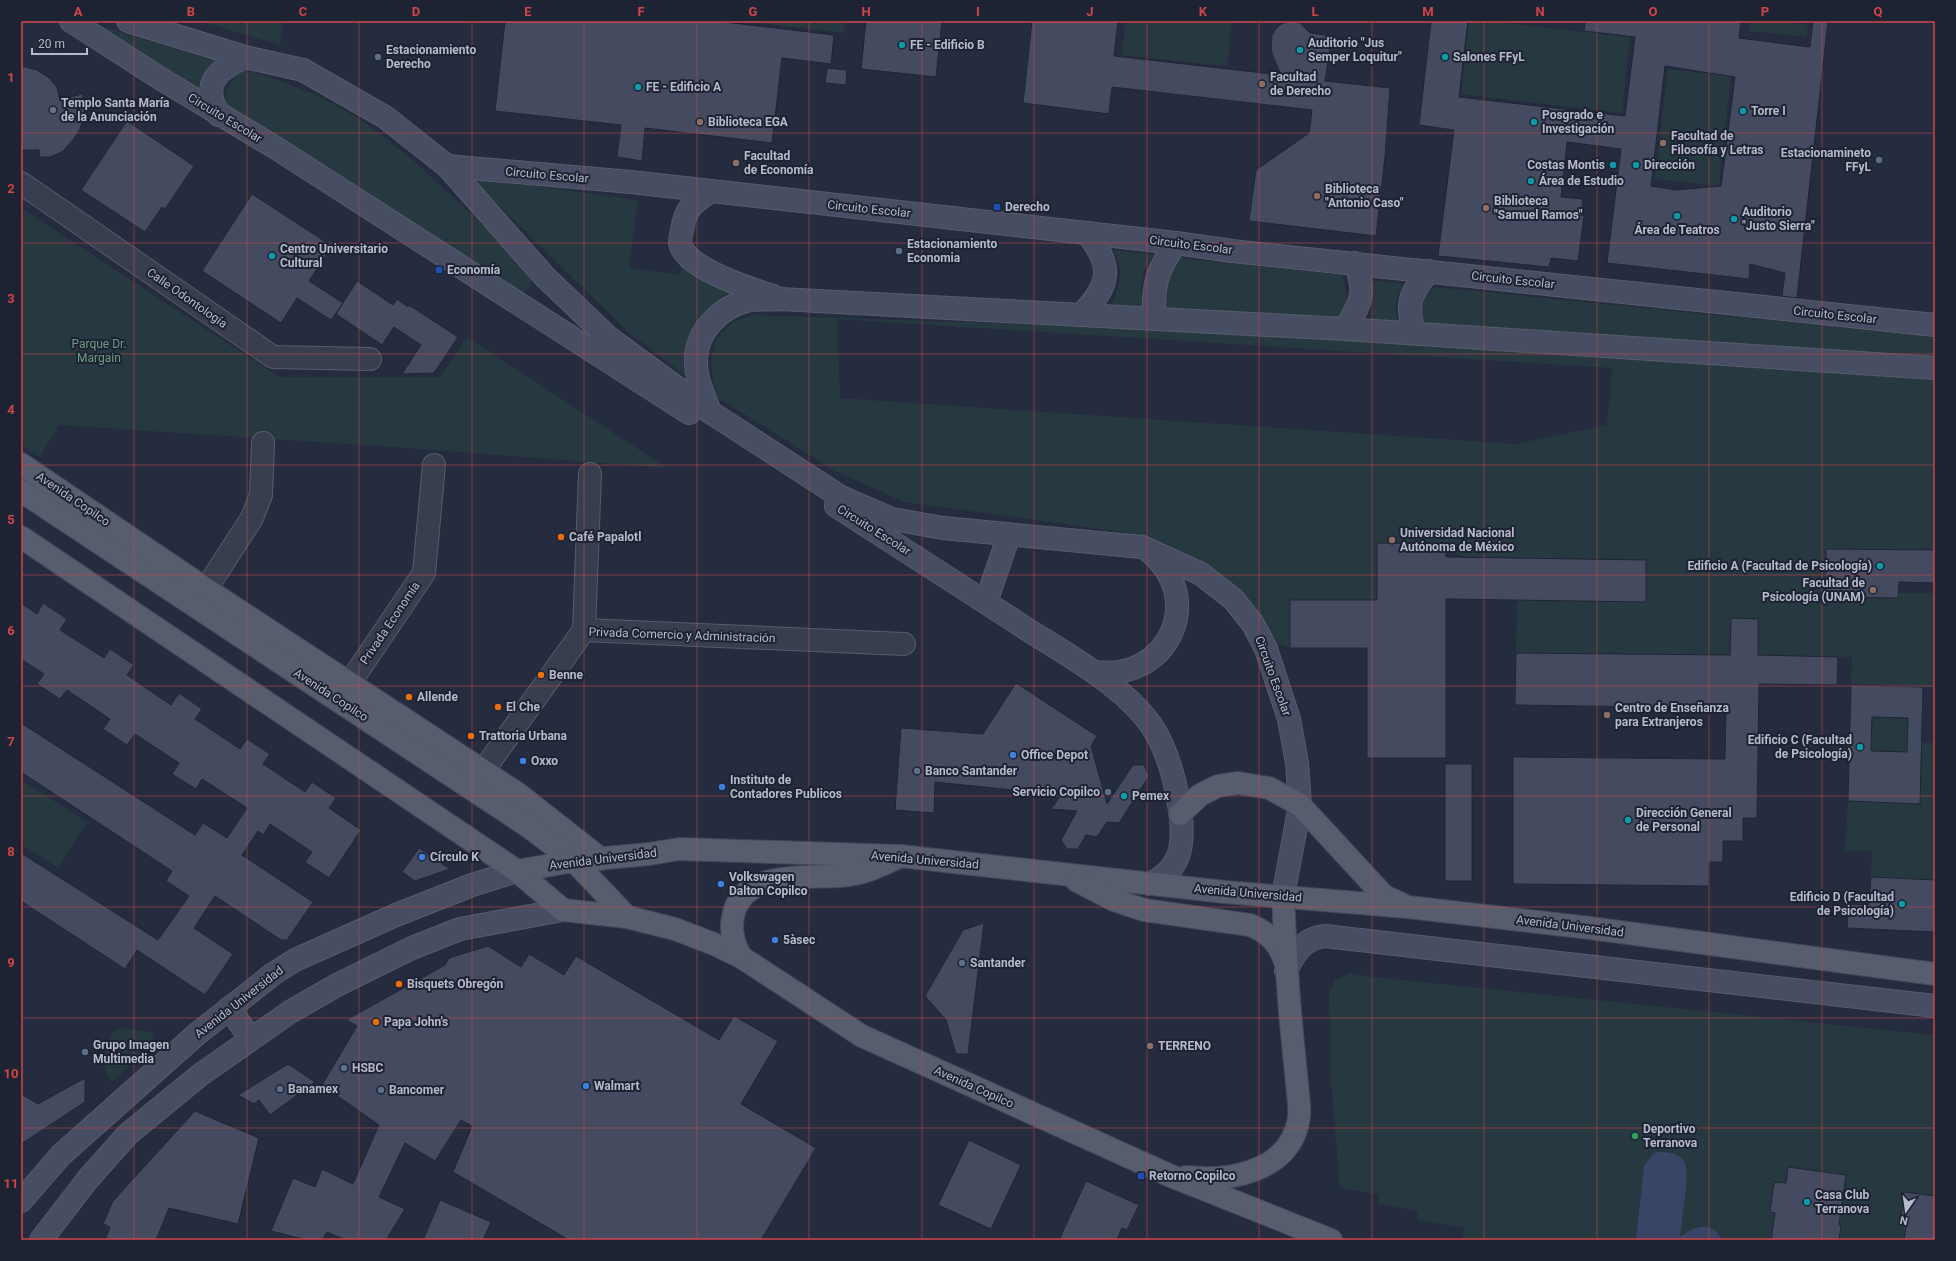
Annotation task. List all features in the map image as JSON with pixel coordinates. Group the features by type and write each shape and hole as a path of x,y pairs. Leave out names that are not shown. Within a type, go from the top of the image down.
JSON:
{"main road":[{"name":"Avenida Copilco","path":"21,464 206,589 517,793 601,859"},
{"name":"Avenida Copilco","path":"21,491 493,803 574,861 627,917"},
{"path":"21,537 517,871 563,910"},
{"path":"1180,814 1193,801 1209,790 1218,786 1238,783 1269,788 1300,805 1384,896 1408,907"},
{"name":"Avenida Universidad","path":"517,871 574,861 679,849 900,856 1150,884 1408,907 1590,928 1935,974"},
{"path":"742,957 733,936 733,914 743,896 753,888 785,878 850,875 869,871 900,856"},
{"path":"1066,875 1114,900 1144,910 1250,925 1258,928 1266,932 1278,945 1285,962 1300,1108 1298,1125 1292,1138 1284,1151 1272,1161 1247,1174 1210,1178 1171,1176"},
{"path":"1283,896 1286,971"},
{"name":"Avenida Copilco","path":"563,910 627,917 675,929 714,944 742,957 862,1036 1171,1176 1331,1240"}],"street":[{"name":"Circuito Escolar","path":"71,21 219,115 276,148 1094,672 1138,709 1152,726 1169,765 1180,814 1183,838 1177,860 1167,874 1150,884"},
{"name":"Circuito Escolar","path":"128,21 245,57 303,70 385,117 447,166 545,277 609,338 710,412 841,497 892,519 943,528 1142,547 1201,574 1233,599 1253,624 1266,649 1289,719 1297,763 1300,805 1283,896"},
{"path":"219,115 212,98 214,80 225,67 245,57"},
{"name":"Circuito Escolar","path":"447,166 711,191 1176,243 1232,251 1935,325"},
{"name":"Calle Odontología","path":"21,183 273,357 370,359"},
{"path":"711,191 689,206 683,220 680,243 686,254 695,262 721,278 780,299"},
{"path":"1081,315 1098,298 1106,274 1104,261 1087,233"},
{"path":"1154,318 1153,292 1165,258 1176,243"},
{"path":"1345,329 1358,308 1362,294 1361,279 1355,263"},
{"path":"1414,333 1408,312 1411,299 1417,286 1429,271"},
{"path":"523,307 534,301 542,290 545,277"},
{"path":"710,412 700,385 696,362 699,340 713,321 728,308 750,300 780,299 1154,318 1414,333 1935,368"},
{"path":"206,589 252,518 261,495 263,443"},
{"name":"Privada Economía","path":"350,684 424,573 434,465"},
{"path":"584,630 590,474"},
{"path":"986,602 1009,534"},
{"path":"1094,672 1108,674 1135,669 1158,654 1171,635 1176,612 1174,590 1171,579 1159,561 1142,547"},
{"name":"Privada Comercio y Administración","path":"483,770 584,630 904,644"},
{"name":"Avenida Universidad","path":"21,1201 60,1155 229,1008 273,974 295,960 403,912 472,885 517,871"},
{"path":"41,1240 88,1179 128,1134 200,1075 290,1012 337,985 412,948 460,929 563,910"},
{"path":"1286,971 1299,948 1314,938 1326,936 1935,1006"},
{"path":"229,1008 251,1038"}],"green space":[{"path":"85,21 215,61 205,74 203,89"},
{"path":"200,21 283,21 280,45"},
{"path":"740,21 845,21 844,33"},
{"path":"1125,21 1232,21 1227,66 1122,55"},
{"path":"1469,21 1488,21 1630,37 1622,113 1461,94"},
{"path":"1750,21 1773,21 1808,25 1807,37 1749,31"},
{"path":"1668,69 1731,76 1719,186 1655,179"},
{"path":"244,70 269,77 316,95 360,119 413,160 531,270 532,276 528,288 521,293 511,295 225,104 226,93 232,80"},
{"path":"470,177 638,200 629,268 680,275 682,263 749,295 727,299 700,318 691,333 687,353 687,377 626,330"},
{"name":"Parque Dr. Margain","path":"21,208 279,377 440,377 467,337 667,468 408,448 59,425 40,457 21,445"},
{"path":"1114,250 1153,255 1145,269 1141,288 1145,311 1109,310 1120,280 1119,266"},
{"path":"1178,258 1341,275 1346,294 1346,306 1339,323 1165,311 1164,289 1170,272"},
{"path":"1371,280 1405,284 1401,289 1396,304 1396,315 1400,327 1368,324 1374,308"},
{"path":"1435,287 1935,337 1935,358 1421,328 1420,305 1425,296"},
{"path":"753,315 1283,333 1633,360 1935,374 1935,550 1826,549 1825,597 1898,598 1899,593 1935,593 1935,687 1851,685 1852,657 1758,655 1758,619 1731,619 1730,655 1516,653 1517,600 1646,602 1645,560 1467,557 1446,552 1446,544 1377,543 1377,600 1290,600 1290,648 1261,639 1185,566 1123,532 904,502 833,470 717,397 712,366 714,347 724,330 735,322","holes":["837,319 1612,368 1607,425 1515,444 840,398"]},
{"path":"1872,717 1908,719 1907,752 1871,751"},
{"path":"1922,743 1935,743 1935,880 1871,877 1872,851 1845,851 1848,801 1920,803"},
{"path":"21,780 87,822 58,868 21,844"},
{"name":"Deportivo Terranova","path":"1349,973 1355,975 1935,1035 1935,1240 1477,1240 1463,1238 1464,1228 1417,1220 1418,1211 1378,1204 1379,1194 1340,1188 1331,1083 1329,992 1335,981"},
{"path":"121,1028 151,1032 154,1035 153,1039 115,1080 111,1081 106,1070 105,1063 107,1050 113,1032"}],"water":[{"path":"1658,1152 1677,1155 1685,1163 1686,1188 1680,1237 1691,1230 1708,1227 1718,1233 1722,1240 1636,1240 1644,1166 1653,1154"}],"building":[{"name":"FE - Edificio A","path":"505,21 716,21 834,35 831,64 782,58 772,143 645,128 642,161 617,157 621,125 495,111"},
{"name":"FE - Edificio B","path":"866,21 942,21 936,77 861,69"},
{"path":"1032,21 1118,21 1114,56 1281,75 1272,54 1271,46 1272,35 1281,24 1291,21 1300,23 1310,33 1332,36 1325,81 1390,88 1385,157 1376,236 1249,221 1256,170 1309,133 1312,110 1112,87 1109,114 1023,103"},
{"path":"1431,21 1468,21 1459,97 1625,116 1635,37 1584,31 1585,21 1741,21 1739,38 1810,47 1813,21 1828,21 1797,298 1782,296 1785,273 1750,264 1749,279 1607,263 1621,149 1567,142 1561,197 1583,199 1581,215 1584,216 1578,261 1551,258 1549,267 1438,256 1454,130 1419,125","holes":["1665,66 1735,77 1721,186 1676,190 1651,186"]},
{"name":"Templo Santa María de la Anunciación","path":"21,66 37,70 48,77 57,87 60,100 82,94 85,104 84,116 80,129 73,140 62,152 50,157 40,157 39,150 21,150"},
{"path":"827,68 847,70 846,85 825,83"},
{"path":"127,121 194,166 165,209 162,207 145,232 81,190"},
{"path":"252,194 332,246 309,281 343,303 331,320 297,298 281,323 202,271"},
{"path":"357,281 393,305 397,299 408,307 409,305 458,337 434,373 402,374 421,345 394,327 382,345 336,314"},
{"path":"1377,543 1446,544 1446,557 1646,560 1646,602 1446,599 1446,758 1367,758 1367,648 1290,648 1290,600 1377,600"},
{"name":"Edificio A (Facultad de Psicología)","path":"1826,549 1935,550 1935,583 1899,582 1898,598 1825,597"},
{"path":"21,603 37,614 43,603 67,619 60,630 104,658 110,649 134,665 127,675 171,705 179,693 202,709 195,719 240,749 247,739 270,754 263,764 305,792 312,782 336,798 329,808 361,830 329,878 305,862 312,852 270,824 263,835 258,831 242,855 313,902 287,940 281,940 215,896 194,928 233,954 205,995 137,950 125,969 21,901 21,853 158,940 189,896 166,881 172,871 21,772 21,723 195,835 203,823 227,838 247,808 202,779 196,789 172,774 179,763 135,734 127,745 103,729 110,719 67,690 60,699 37,684 44,674 21,659"},
{"path":"1731,618 1758,619 1758,655 1838,657 1837,685 1759,684 1757,818 1743,818 1743,841 1723,841 1723,862 1709,862 1709,886 1513,884 1513,757 1725,759 1726,708 1515,705 1516,653 1730,655"},
{"path":"1016,683 1097,736 1091,746 1107,804 1133,765 1144,765 1149,776 1119,823 1107,822 1097,837 1086,835 1078,849 1067,849 1061,840 1077,811 1051,809 1061,795 935,782 934,813 895,810 901,728 983,734"},
{"name":"Edificio C (Facultad de Psicología)","path":"1851,685 1923,687 1920,804 1848,801","holes":["1872,717 1908,718 1907,752 1871,751"]},
{"path":"1445,764 1472,764 1472,881 1445,881"},
{"name":"Círculo K","path":"419,848 450,869 415,881 402,872"},
{"name":"Edificio D (Facultad de Psicología)","path":"1871,877 1935,880 1935,932 1847,928 1848,904 1869,905"},
{"name":"Santander","path":"984,923 968,1054 956,1054 946,1020 925,996 963,930"},
{"name":"Walmart","path":"488,946 521,967 529,954 564,975 576,956 719,1040 734,1016 778,1041 741,1104 816,1148 761,1240 569,1240 453,1172 472,1126 461,1120 435,1161 405,1143 379,1197 405,1209 386,1240 346,1240 327,1232 322,1240 307,1240 271,1231 293,1178 315,1187 322,1169 353,1184 379,1125 322,1085 357,1026 346,1020 445,965 449,958"},
{"name":"Banamex","path":"288,1064 315,1082 270,1115 259,1100 254,1104 238,1095"},
{"name":"Grupo Imagen Multimedia","path":"85,1078 85,1102 21,1144 21,1094 38,1104"},
{"path":"195,1111 259,1138 238,1224 169,1208 156,1240 105,1240 110,1227 103,1224 113,1201"},
{"path":"969,1140 1021,1165 991,1229 938,1205"},
{"name":"Casa Club Terranova","path":"1788,1167 1846,1175 1839,1225 1841,1226 1839,1240 1771,1240 1775,1213 1770,1212 1774,1182 1786,1183"},
{"path":"1086,1181 1139,1205 1127,1230 1122,1228 1117,1240 1059,1240"},
{"name":"Casa Club Terranova","path":"1904,1192 1935,1196 1935,1240 1904,1240 1907,1222 1900,1221"},
{"path":"440,1200 491,1222 483,1240 423,1240"}],"place":[{"name":"FE - Edificio B","path":"902,45"},
{"name":"Auditorio \"Jus Semper Loquitur\"","path":"1300,50"},
{"name":"Estacionamiento Derecho","path":"378,57"},
{"name":"Salones FFyL","path":"1445,57"},
{"name":"Facultad de Derecho","path":"1262,84"},
{"name":"FE - Edificio A","path":"638,87"},
{"name":"Templo Santa María de la Anunciación","path":"53,110"},
{"name":"Torre I","path":"1743,111"},
{"name":"Biblioteca EGA","path":"700,122"},
{"name":"Posgrado e Investigación","path":"1534,122"},
{"name":"Facultad de Filosofía y Letras","path":"1663,143"},
{"name":"Estacionamineto FFyL","path":"1879,160"},
{"name":"Facultad de Economía","path":"736,163"},
{"name":"Costas Montis","path":"1613,165"},
{"name":"Dirección","path":"1636,165"},
{"name":"Área de Estudio","path":"1531,181"},
{"name":"Biblioteca \"Antonio Caso\"","path":"1317,196"},
{"name":"Derecho","path":"997,207"},
{"name":"Biblioteca \"Samuel Ramos\"","path":"1486,208"},
{"name":"Área de Teatros","path":"1677,216"},
{"name":"Auditorio \"Justo Sierra\"","path":"1734,219"},
{"name":"Estacionamiento Economia","path":"899,251"},
{"name":"Centro Universitario Cultural","path":"272,256"},
{"name":"Economía","path":"439,270"},
{"name":"Café Papalotl","path":"561,537"},
{"name":"Universidad Nacional Autónoma de México","path":"1392,540"},
{"name":"Edificio A (Facultad de Psicología)","path":"1880,566"},
{"name":"Facultad de Psicología (UNAM)","path":"1873,590"},
{"name":"Benne","path":"541,675"},
{"name":"Allende","path":"409,697"},
{"name":"El Che","path":"498,707"},
{"name":"Centro de Enseñanza para Extranjeros","path":"1607,715"},
{"name":"Trattoria Urbana","path":"471,736"},
{"name":"Edificio C (Facultad de Psicología)","path":"1860,747"},
{"name":"Office Depot","path":"1013,755"},
{"name":"Oxxo","path":"523,761"},
{"name":"Banco Santander","path":"917,771"},
{"name":"Instituto de Contadores Publicos","path":"722,787"},
{"name":"Servicio Copilco","path":"1108,792"},
{"name":"Pemex","path":"1124,796"},
{"name":"Dirección General de Personal","path":"1628,820"},
{"name":"Círculo K","path":"422,857"},
{"name":"Volkswagen Dalton Copilco","path":"721,884"},
{"name":"Edificio D (Facultad de Psicología)","path":"1902,904"},
{"name":"5àsec","path":"775,940"},
{"name":"Santander","path":"962,963"},
{"name":"Bisquets Obregón","path":"399,984"},
{"name":"Papa John's","path":"376,1022"},
{"name":"TERRENO","path":"1150,1046"},
{"name":"Grupo Imagen Multimedia","path":"85,1052"},
{"name":"HSBC","path":"344,1068"},
{"name":"Walmart","path":"586,1086"},
{"name":"Banamex","path":"280,1089"},
{"name":"Bancomer","path":"381,1090"},
{"name":"Deportivo Terranova","path":"1635,1136"},
{"name":"Retorno Copilco","path":"1141,1176"},
{"name":"Casa Club Terranova","path":"1807,1202"}]}
